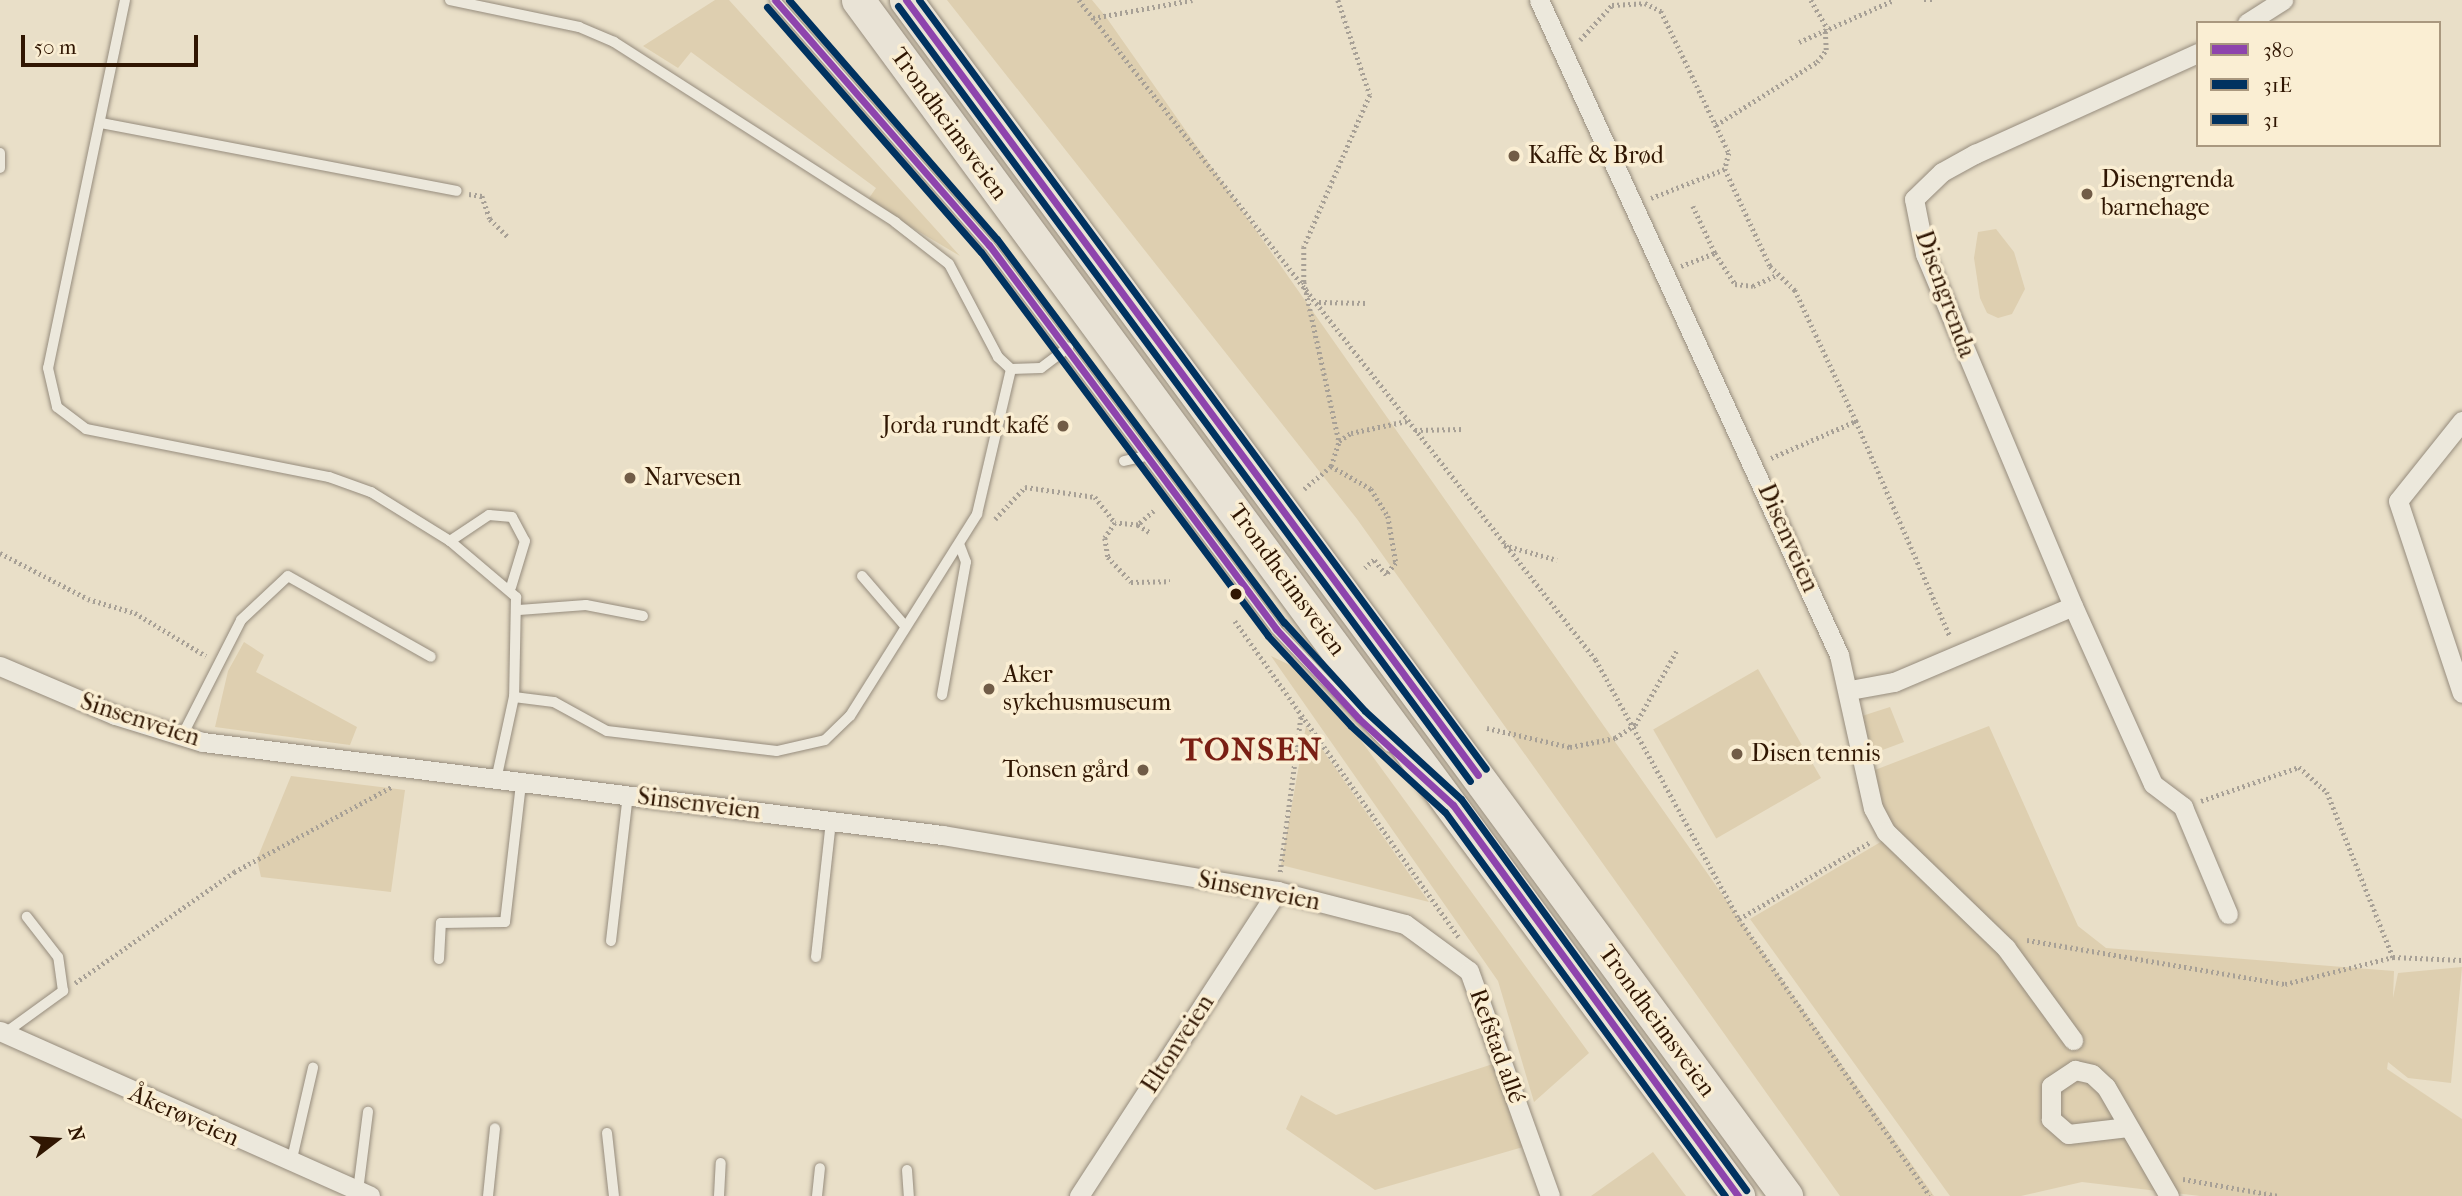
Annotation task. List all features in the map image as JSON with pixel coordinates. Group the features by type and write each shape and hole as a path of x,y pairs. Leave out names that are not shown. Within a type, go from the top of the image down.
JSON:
{"highway":[{"name":"Trondheimsveien","path":"858,0 1453,805 1738,1196"},
{"name":"Trondheimsveien","path":"906,0 1786,1196"}],"street":[{"name":"Disenveien","path":"1539,0 1755,465 1850,690 1862,775 1886,832 1991,934 2073,1040"},
{"path":"2250,21 2283,0"},
{"name":"Disengrenda","path":"2196,54 1975,154 1942,172 1914,199 1926,254 2073,606 2153,784 2183,807 2228,914"},
{"path":"2462,421 2398,502 2462,693"},
{"path":"1850,690 1894,682 2073,606"},
{"name":"Sinsenveien","path":"0,666 115,716 182,736 496,780 831,821 1277,891 1405,924"},
{"name":"Eltonveien","path":"1079,1196 1277,891"},
{"name":"Refstad allé","path":"1405,924 1469,971 1550,1196"},
{"name":"Åkerøveien","path":"2,1034 364,1194"},
{"path":"2129,1127 2169,1196"}],"lane":[{"path":"125,0 48,368 57,407 86,429 329,477 371,492 450,541 511,587 519,610 514,696 496,780"},
{"path":"450,0 579,27 614,42 895,222 948,264 998,357 1011,369 1041,368 1068,348"},
{"name":"Trondheimsveien","path":"775,0 976,229 1068,348 1276,629 1358,718 1453,805"},
{"path":"101,123 457,191"},
{"path":"0,153 0,168"},
{"path":"514,696 554,702 607,731 777,751 808,749 850,716 977,514 1011,369"},
{"path":"1124,461 1146,456"},
{"path":"450,541 489,515 512,517 525,541 511,587"},
{"path":"942,695 966,562 959,544"},
{"path":"182,736 241,620 288,576 431,657"},
{"path":"862,576 905,626"},
{"path":"519,610 586,605 643,616"},
{"path":"439,959 441,923 505,922 521,783"},
{"path":"611,941 628,795"},
{"path":"816,957 831,821"},
{"path":"2,1034 63,992 58,957 27,917"},
{"path":"291,1164 313,1068"},
{"path":"364,1194 368,1112"},
{"path":"488,1196 495,1128"},
{"path":"607,1133 614,1196"},
{"path":"719,1196 720,1163"},
{"path":"817,1196 820,1168"},
{"path":"907,1170 909,1196"}],"path":[{"path":"1079,0 1304,282 1503,545 1597,660 1739,919 1930,1196"},
{"path":"1093,18 1192,0"},
{"path":"1304,489 1331,466 1339,441 1304,282 1304,247 1370,95 1338,0"},
{"path":"1716,125 1817,62 1826,50 1826,30 1811,0"},
{"path":"1799,41 1894,0"},
{"path":"1924,0 1933,0"},
{"path":"1565,54 1611,2 1645,3 1661,11 1729,153 1725,169 1777,275 1795,289 1958,653"},
{"path":"1635,205 1725,169"},
{"path":"482,197 490,219 508,237"},
{"path":"1693,206 1715,253 1735,284 1753,286 1777,275"},
{"path":"1666,272 1715,253"},
{"path":"1319,302 1367,303"},
{"path":"1339,441 1364,428 1407,421"},
{"path":"1755,465 1856,421"},
{"path":"1414,430 1463,429"},
{"path":"1331,466 1371,489 1388,516 1396,563 1386,575 1374,559 1365,568"},
{"path":"995,519 1019,488 1046,489 1095,497 1115,523 1138,525 1151,533"},
{"path":"1138,525 1154,511"},
{"path":"1115,523 1105,538 1117,569 1131,582 1170,581"},
{"path":"1503,545 1557,559"},
{"path":"0,553 88,599 135,613 219,663"},
{"path":"1235,621 1434,896 1459,936 1469,971"},
{"path":"1487,728 1570,747 1615,738 1635,725 1677,650"},
{"path":"1277,891 1301,713"},
{"path":"2183,807 2299,767 2327,792 2393,957"},
{"path":"63,992 234,872 398,783"},
{"path":"1739,919 1886,832"},
{"path":"1991,934 2285,984 2393,957 2462,960"},
{"path":"2155,1174 2279,1196"}],"shaded area":[{"path":"715,0 729,0 960,256 867,201 876,188 691,52 678,68 643,46"},
{"path":"947,0 1092,0 1934,1196 1840,1196 1357,519"},
{"path":"1996,229 2014,252 2025,289 2012,314 1998,318 1987,313 1980,298 1974,258 1978,232"},
{"path":"244,642 264,655 256,672 357,727 350,745 215,727 228,671"},
{"path":"1271,656 1294,667 1357,735 1589,1053 1534,1102 1498,981"},
{"name":"Disen tennis","path":"1758,669 1821,778 1716,839 1653,730"},
{"path":"1890,707 1904,742 1869,755 1862,716"},
{"path":"1306,726 1398,858 1429,902 1281,865"},
{"path":"1989,726 2078,926 2106,948 2394,971 2393,998 2398,973 2462,967 2451,1083 2408,1078 2388,1062 2387,1069 2462,1119 2462,1196 2200,1196 2082,1182 2021,1196 1950,1196 1750,919 1884,840 1862,775"},
{"path":"291,776 405,790 391,892 261,877 257,859"},
{"path":"1496,1063 1523,1147 1375,1190 1286,1129 1301,1095 1336,1115"},
{"path":"1653,1152 1686,1196 1591,1196"}],"transit line":[{"name":"380","path":"775,0 989,245 1276,629 1358,718 1453,805 1738,1196"},
{"name":"31","path":"789,0 997,239 1284,622 1365,711 1461,799 1746,1190"},
{"name":"380","path":"906,0 1478,775"},
{"name":"31","path":"919,0 1486,769"},
{"name":"31E","path":"898,6 1470,781"},
{"name":"31E","path":"767,7 981,252 1268,636 1351,726 1445,812 1725,1196"}],"place":[{"name":"Kaffe & Brød","path":"1514,156"},
{"name":"Disengrenda barnehage","path":"2087,194"},
{"name":"Jorda rundt kafé","path":"1063,426"},
{"name":"Narvesen","path":"630,478"},
{"name":"Aker sykehusmuseum","path":"989,689"},
{"name":"Disen tennis","path":"1737,754"},
{"name":"Tonsen gård","path":"1143,770"}],"district":[{"name":"TONSEN","path":"1252,750"}]}
